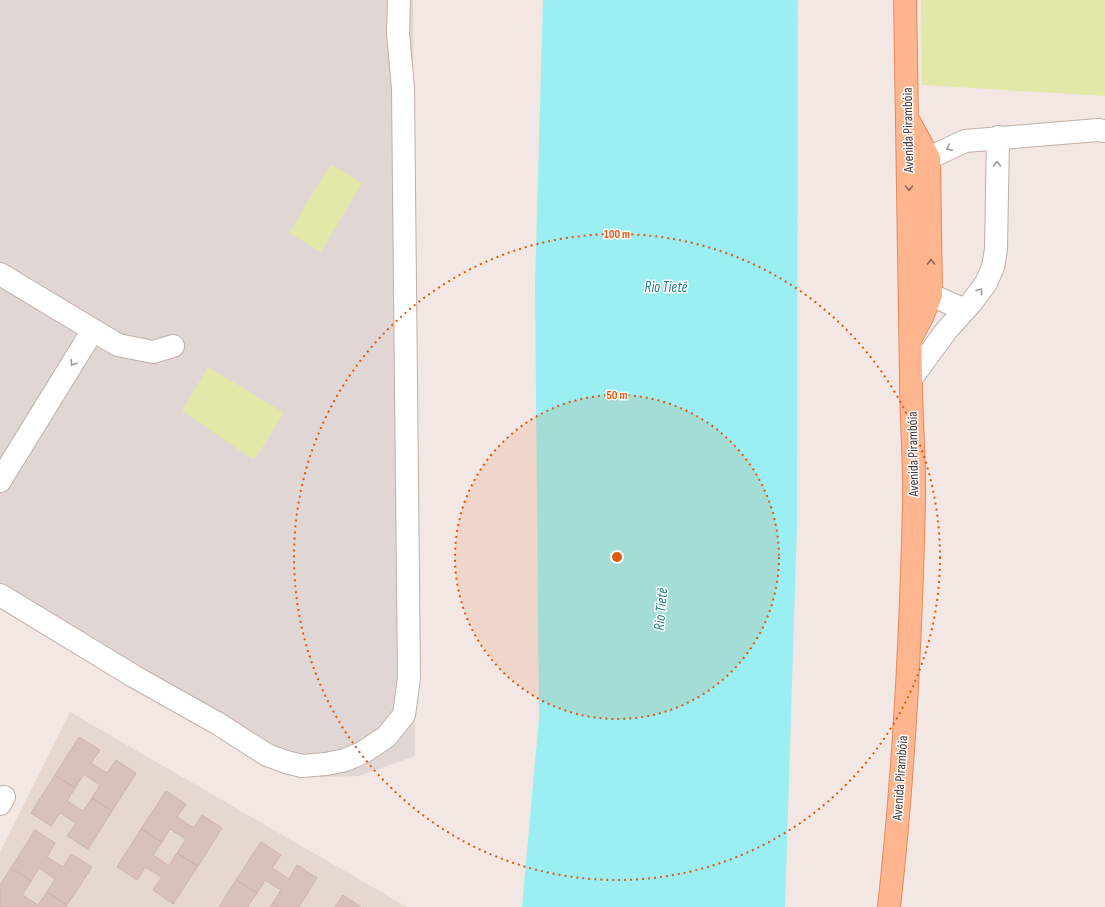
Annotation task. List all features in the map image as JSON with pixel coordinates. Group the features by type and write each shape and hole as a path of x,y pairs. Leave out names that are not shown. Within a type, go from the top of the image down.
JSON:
{"main road":[{"name":"Avenida Pirambóia","path":"889,907 896,850 907,674 914,499 905,0"},
{"path":"908,121 929,158 931,295 911,338"}],"lane":[{"path":"0,595 135,677 217,723 267,755 286,762 302,766 326,764 345,760 362,753 386,737 404,715 409,678 403,88 398,33 398,0"},
{"path":"929,158 965,141 998,137 1098,130 1105,131"},
{"path":"911,379 946,331 986,283 992,267 996,248 998,137"},
{"path":"0,274 118,345 153,352 173,346"},
{"path":"931,295 965,310"},
{"path":"0,481 94,330"}],"shaded area":[{"path":"0,0 413,0 415,756 359,776 321,777 267,764 0,604"},
{"path":"70,712 407,907 0,907 0,852"}],"green space":[{"path":"921,0 1105,0 1105,96 922,85"},
{"path":"331,164 362,183 321,252 289,233"},
{"path":"208,367 284,413 254,460 182,411"}],"water":[{"name":"Rio Tietê","path":"543,0 798,0 797,524 785,907 522,907 539,718 535,286"}],"building":[{"path":"79,737 100,750 91,763 107,773 116,760 136,773 112,811 92,798 100,785 84,774 75,788 55,775"},
{"path":"55,775 75,788 67,801 83,811 92,798 112,811 88,849 67,836 76,823 60,813 51,826 31,813"},
{"path":"166,791 186,804 177,817 194,828 202,815 222,828 198,866 177,853 186,839 170,829 162,842 141,829"},
{"path":"141,829 162,842 153,855 169,866 177,853 198,866 173,904 153,890 162,877 145,867 137,880 117,867"},
{"path":"35,830 55,843 47,857 63,867 71,854 92,867 67,905 47,892 55,879 39,868 31,881 11,868"},
{"path":"261,842 281,855 272,868 289,879 297,865 317,878 299,907 279,907 273,903 281,890 265,880 257,893 236,880"},
{"path":"11,868 31,881 22,895 38,905 47,892 67,905 66,907 0,907 0,885"},
{"path":"236,880 257,893 248,906 249,907 219,907"},
{"path":"343,895 361,907 335,907"},
{"path":"273,903 279,907 270,907"}]}
